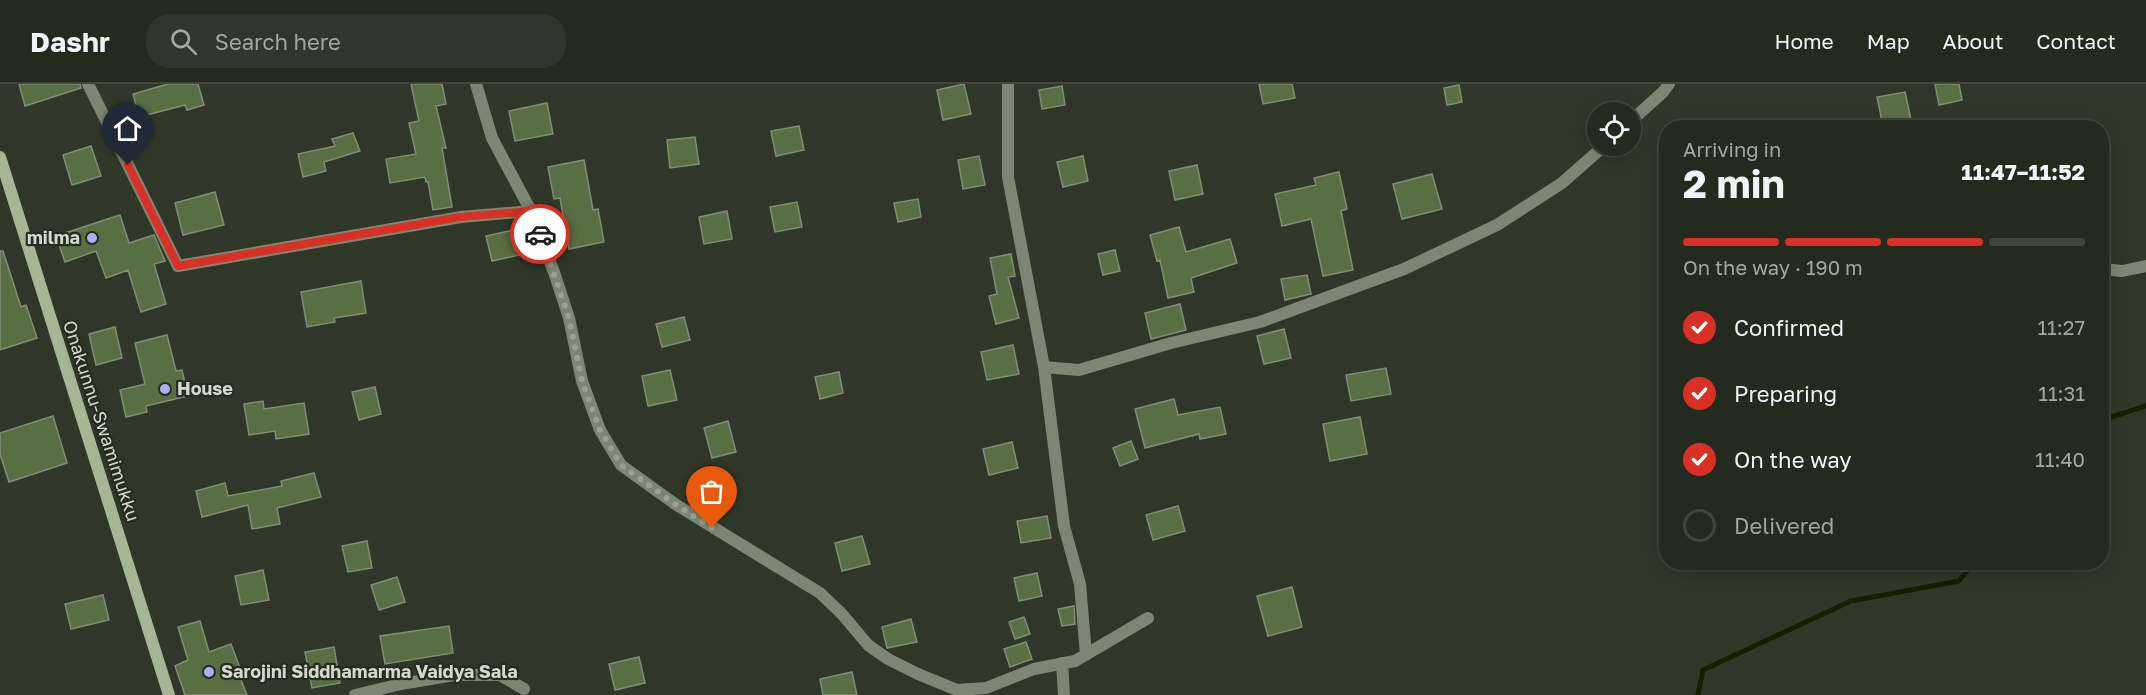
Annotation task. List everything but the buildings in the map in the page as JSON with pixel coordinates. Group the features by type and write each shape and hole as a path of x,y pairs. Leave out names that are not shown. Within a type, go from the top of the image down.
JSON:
{"street":[{"path":"88,84 178,266 460,217 531,211"},
{"path":"476,84 492,138 531,211 569,318 582,381 600,430 621,465 675,504 820,593 842,614 868,645 888,659 957,690 986,688 1034,669 1075,661 1148,618"},
{"path":"1008,84 1008,177 1044,367 1064,526 1080,584 1086,656"},
{"path":"1641,112 1669,84"},
{"path":"1044,367 1079,370 1171,343 1260,322 1404,269 1497,225 1562,183 1593,156"},
{"name":"Onakunnu-Swamimukku","path":"0,157 169,695"},
{"path":"2109,270 2122,271 2146,266"},
{"path":"1062,663 1064,695"},
{"path":"355,695 454,675 500,675 524,689"}],"waterway":[{"path":"2109,418 2146,406"},
{"path":"1698,695 1703,670 1851,601 1959,581 1968,570"}],"way so far":[{"path":"540,234 569,318 582,381 600,430 621,465 712,528"}],"place":[{"name":"milma","path":"92,238"},
{"name":"House","path":"165,389"},
{"name":"Sarojini Siddhamarma Vaidya Sala","path":"209,672"}],"route":[{"path":"128,165 178,266 460,217 531,211 540,234"}]}
